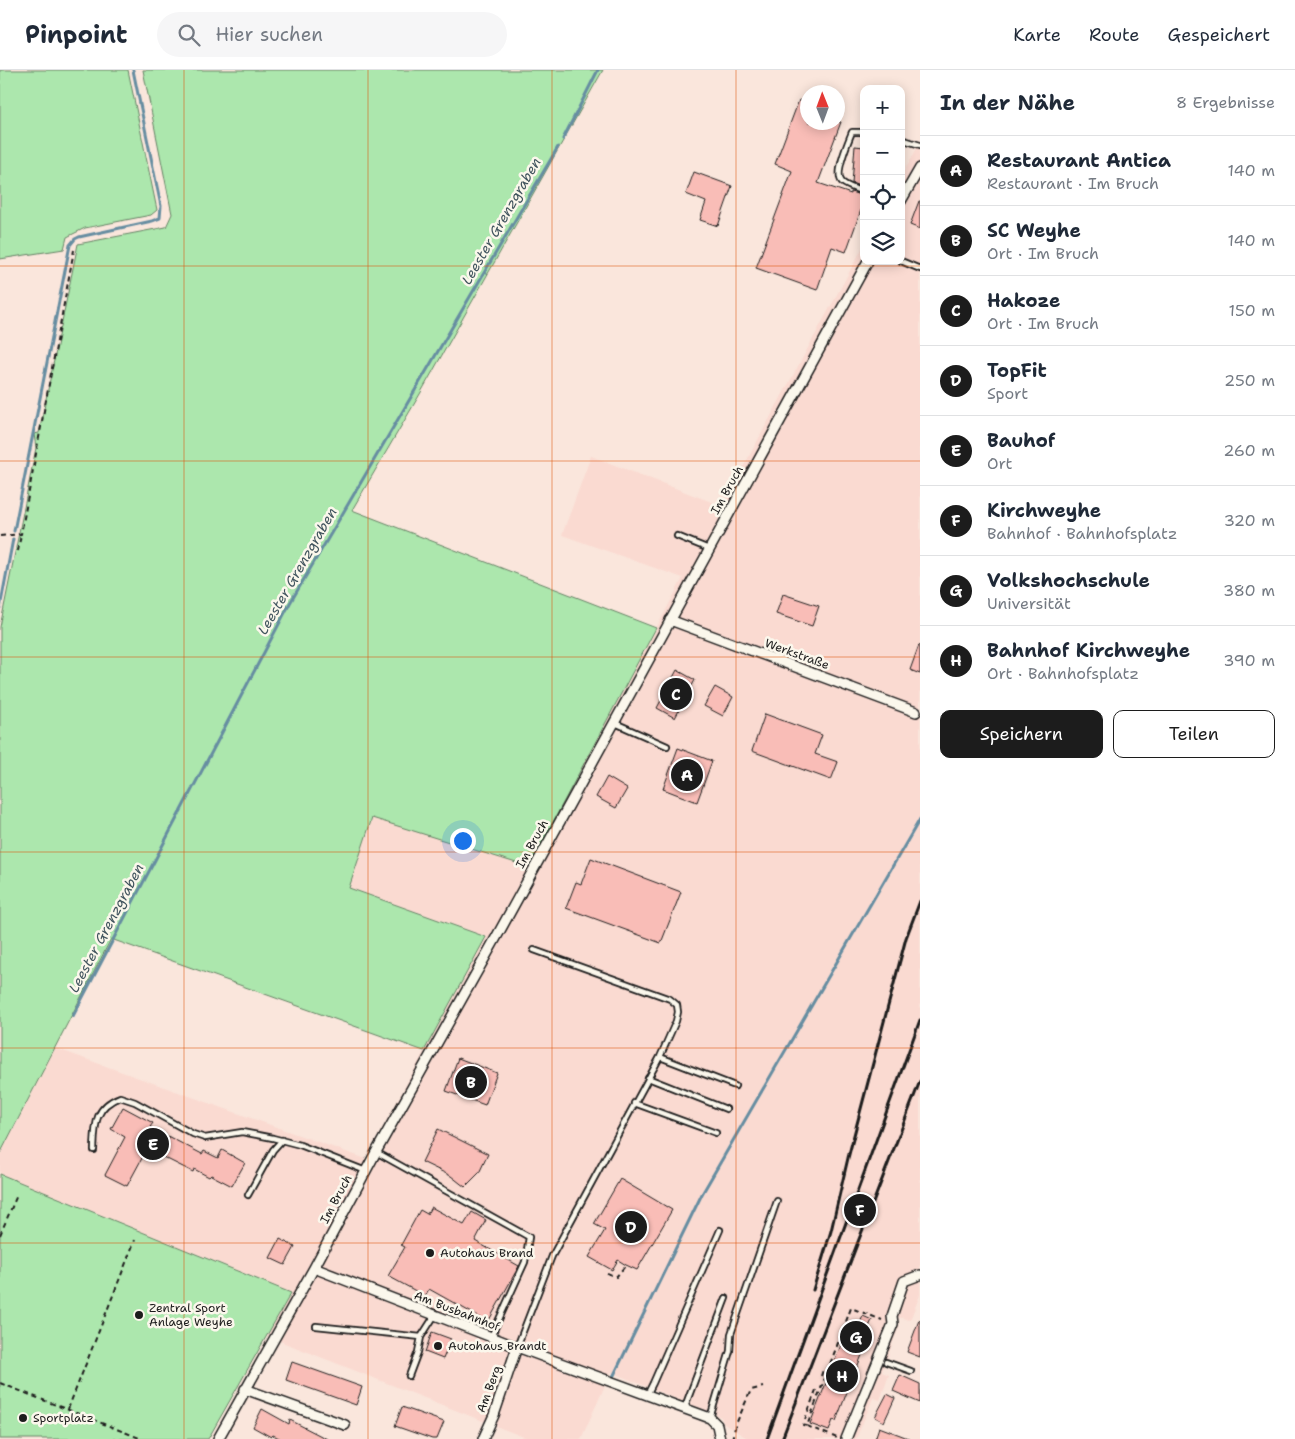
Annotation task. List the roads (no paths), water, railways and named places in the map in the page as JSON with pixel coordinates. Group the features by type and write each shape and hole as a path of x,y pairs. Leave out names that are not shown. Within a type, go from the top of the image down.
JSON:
{"street":[{"path":"905,194 920,168"},
{"name":"Im Bruch","path":"219,1438 866,265"},
{"name":"Werkstraße","path":"670,620 916,712"},
{"name":"Am Busbahnhof","path":"314,1268 490,1337 710,1418"},
{"path":"846,1439 893,1324 892,1316 904,1281 920,1275"},
{"name":"Am Berg","path":"483,1439 494,1415 517,1347"},
{"path":"245,1389 344,1425"},
{"path":"710,1418 717,1426 720,1439"}],"lane":[{"path":"860,132 852,132 841,161 839,176 842,182 860,190"},
{"path":"905,140 920,145"},
{"path":"905,263 920,269"},
{"path":"677,536 709,550"},
{"path":"614,722 667,746"},
{"path":"517,1347 552,1256 660,1057 678,1012 677,1005 670,999 534,950"},
{"path":"660,1057 735,1086"},
{"path":"648,1078 726,1110"},
{"path":"94,1150 95,1124 100,1112 109,1101 120,1097 135,1102 193,1134 206,1138 242,1132 282,1140 300,1145 366,1171"},
{"path":"634,1103 716,1133"},
{"path":"248,1195 273,1150 282,1140"},
{"path":"376,1152 529,1237 525,1262 490,1337"},
{"path":"710,1418 730,1351 731,1334 777,1201"},
{"path":"647,1395 654,1384 720,1230"},
{"path":"684,1409 726,1298"},
{"path":"409,1376 418,1352 421,1337 435,1315"},
{"path":"316,1326 421,1337"},
{"path":"886,1362 912,1371"}],"waterway":[{"path":"14,531 70,245 79,237 160,218 161,206 133,70"},
{"name":"Leester Grenzgraben","path":"563,139 598,70"},
{"name":"Leester Grenzgraben","path":"73,1016 290,603 558,147"},
{"path":"0,608 13,539"},
{"path":"613,1377 702,1194 920,819"}],"railway":[{"path":"813,1290 831,1231 848,1158 906,938 920,901"},
{"path":"767,1439 920,1020"},
{"path":"782,1439 920,1081"}],"place":[{"name":"Hakoze","path":"676,694"},
{"name":"Restaurant Antica","path":"687,775"},
{"name":"SC Weyhe","path":"471,1082"},
{"name":"Bauhof","path":"153,1144"},
{"name":"Kirchweyhe","path":"860,1210"},
{"name":"TopFit","path":"631,1227"},
{"name":"Autohaus Brand","path":"430,1253"},
{"name":"Zentral Sport Anlage Weyhe","path":"139,1315"},
{"name":"Volkshochschule","path":"856,1337"},
{"name":"Autohaus Brandt","path":"438,1346"},
{"name":"Bahnhof Kirchweyhe","path":"842,1376"},
{"name":"Sportplatz","path":"23,1418"}]}
